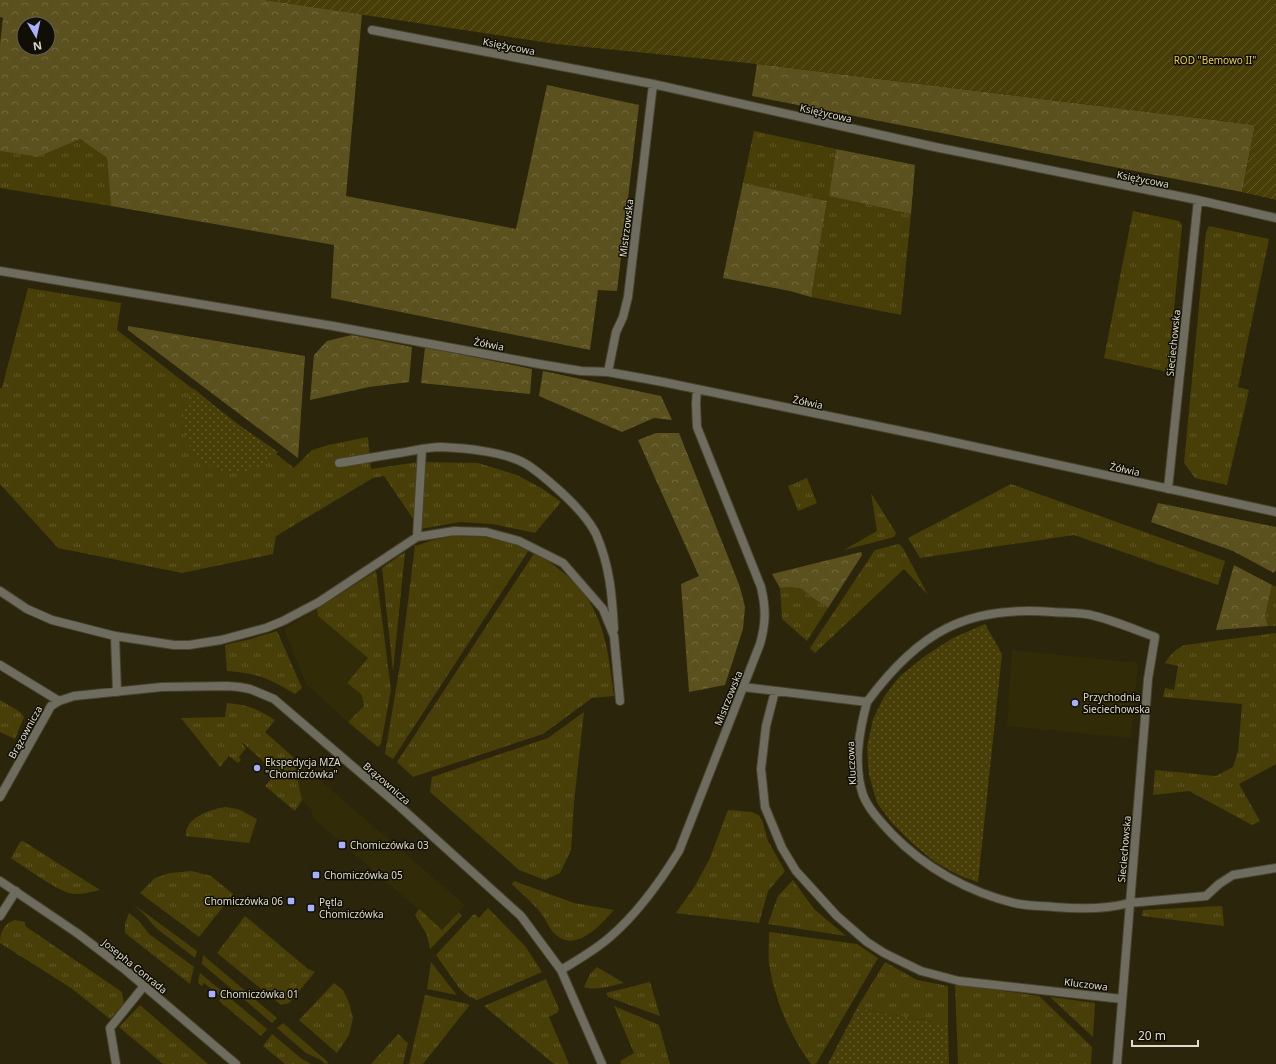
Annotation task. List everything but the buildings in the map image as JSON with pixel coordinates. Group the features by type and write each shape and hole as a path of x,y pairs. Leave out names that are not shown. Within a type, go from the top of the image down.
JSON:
{"street":[{"name":"Księżycowa","path":"372,30 653,84 943,149 1198,200 1276,218"},
{"name":"Mistrzowska","path":"608,372 616,332 623,317 628,298 653,84"},
{"name":"Sieciechowska","path":"1168,489 1198,200"},
{"name":"Żółwia","path":"0,271 333,326 581,371 608,372 697,389 1276,512"},
{"name":"Mistrzowska","path":"561,970 610,937 635,912 662,878 679,851 764,631 765,604 761,586 697,427 697,389"},
{"path":"340,463 441,447 484,451 516,459 526,464 542,476 572,502 585,516 596,534 605,558 612,594 620,701"},
{"path":"417,537 422,449"},
{"path":"0,591 27,609 52,620 115,636 174,645 189,645 221,640 266,628 283,621 319,602 417,537 454,532 486,532 519,541 534,547 563,563 603,609 614,636"},
{"name":"Kluczowa","path":"1155,637 1094,615 1027,610 986,615 950,626 931,636 909,654 883,680 867,702 861,724 858,746 860,779 864,796 877,818 886,828 901,843 931,866 959,883 988,895 1016,904 1074,909 1118,906 1129,903 1206,896 1219,884 1233,875 1276,868"},
{"path":"115,636 117,692"},
{"name":"Sieciechowska","path":"1117,1064 1148,679 1155,637"},
{"name":"Brązownicza","path":"0,665 59,701"},
{"name":"Brązownicza","path":"0,797 52,706 59,701 74,696 162,687 227,686 250,689 274,699 398,805 521,916 561,970 602,1064"},
{"path":"743,687 867,702"},
{"name":"Kluczowa","path":"775,691 766,726 761,769 766,808 782,848 796,870 836,916 867,942 884,953 921,971 959,981 1122,999"},
{"name":"Josepha Conrada","path":"0,881 77,933 144,986 236,1064"},
{"path":"0,916 16,891"},
{"path":"116,1064 110,1028 144,986"}],"shaded area":[{"path":"317,609 318,616 368,658 347,683 362,695 364,706 348,722 306,684 284,629"},
{"path":"1012,650 1138,663 1131,738 1007,726"},
{"path":"293,757 465,905 442,930 313,818 311,809 302,800"}],"green space":[{"path":"0,0 265,0 362,14 346,196 516,229 547,85 639,105 617,291 598,290 590,350 331,298 334,245 111,206 107,158 80,139 38,157 0,151 0,44 3,18 0,17"},
{"name":"ROD \"Bemowo II\"","path":"265,0 1276,0 1276,200 1242,192 1255,125 757,64 556,44"},
{"path":"757,64 1255,125 1242,192 752,96"},
{"path":"754,131 836,149 829,196 911,214 901,315 811,297 827,201 743,183"},
{"path":"80,139 107,158 111,206 0,188 0,151 38,157"},
{"path":"836,149 915,165 911,214 829,196"},
{"path":"743,183 827,201 811,297 790,291 723,278"},
{"path":"1133,211 1179,221 1182,226 1168,372 1104,358"},
{"path":"1209,226 1269,239 1238,387 1249,390 1227,485 1195,478 1184,463 1206,232"},
{"path":"28,288 121,303 117,330 294,468 312,450 328,445 368,437 371,469 419,462 478,463 517,475 543,489 561,502 535,533 492,524 460,522 420,529 384,476 373,478 276,536 273,554 182,573 58,548 0,484 0,388 2,388"},
{"path":"128,326 305,356 298,458 128,330"},
{"path":"352,335 412,347 409,382 369,387 310,400 314,355 327,341"},
{"path":"425,347 532,369 530,394 421,383"},
{"path":"543,371 661,396 672,420 654,418 622,432 539,396"},
{"path":"193,388 233,421 278,452 263,465 239,472 228,472 207,464 198,457 191,448 183,429 184,410"},
{"path":"656,433 679,433 740,587 745,607 743,629 725,685 689,692 681,584 699,576 638,440"},
{"path":"807,478 817,503 798,511 788,486"},
{"path":"1011,484 1225,561 1218,585 1074,535 920,558 908,538"},
{"path":"871,493 896,533 894,537 844,550 877,531"},
{"path":"1158,503 1276,527 1276,569 1274,573 1233,551 1151,522"},
{"path":"454,536 485,537 510,543 529,550 393,759 385,754 400,665 415,546 433,540"},
{"path":"899,544 903,548 928,595 904,569 815,653 810,648 875,550"},
{"path":"405,552 393,671 382,568"},
{"path":"535,552 570,578 589,601 596,613 605,640 614,696 592,698 543,734 413,777 397,762"},
{"path":"861,552 862,555 828,608 802,589 791,587 780,588 772,574"},
{"path":"1234,565 1272,585 1265,616 1268,626 1216,630"},
{"path":"376,571 391,690 381,744 378,747 348,722 364,706 362,695 347,683 368,658 318,616 317,609"},
{"path":"1272,585 1276,587 1276,626 1268,626 1265,616"},
{"path":"791,587 802,589 828,608 807,641 782,619 780,588"},
{"path":"985,624 1002,654 978,882 960,876 935,862 912,843 892,823 877,803 869,775 867,747 873,719 884,697 899,677 925,656 953,638"},
{"path":"277,631 302,688 295,694 278,684 255,675 227,671 225,645"},
{"path":"1276,633 1276,764 1239,784 1260,821 1252,825 1189,791 1153,795 1155,770 1216,776 1233,767 1238,751 1242,704 1163,697 1165,688 1174,690 1178,666 1165,663 1169,657 1176,650 1185,645"},
{"path":"0,700 20,712 24,717 15,739 0,732"},
{"path":"227,703 252,708 275,720 265,732 293,757 302,800 295,811 265,786 276,773 243,743 242,744 246,748 239,757 241,760 238,763 229,756 220,767 181,718 225,717"},
{"path":"584,712 574,802 571,850 560,873 545,880 519,870 430,792 432,777 548,738"},
{"path":"225,807 238,809 257,819 249,843 186,836 189,824 194,819 206,812"},
{"path":"728,810 752,812 758,815 762,820 768,841 785,871 768,891 759,923 676,913 695,886 710,858"},
{"path":"23,841 100,890 73,894 62,890 39,877 11,858 20,842"},
{"path":"192,871 211,876 233,894 199,937 140,893 155,878 170,873"},
{"path":"793,880 814,909 846,936 768,924 778,896"},
{"path":"514,881 574,903 614,910 595,929 580,939 572,941 564,940 554,933 537,908 512,884"},
{"path":"133,904 197,951 195,958 156,928"},
{"path":"1222,906 1224,926 1142,916 1143,910"},
{"path":"488,908 525,946 542,972 477,1000 468,996 460,989 436,955 474,914 479,918"},
{"path":"419,909 442,930 459,912 462,916 430,949 427,935 415,915"},
{"path":"129,913 139,921 149,934 194,967 190,984 125,933 125,924"},
{"path":"245,916 308,969 315,972 289,1003 281,1005 217,953"},
{"path":"15,920 25,922 25,926 122,992 124,1003 110,1019 71,988 0,943 3,928 11,921"},
{"path":"769,932 857,944 878,958 816,1064 811,1064 803,1053 790,1029 779,1003 771,976 769,963"},
{"path":"203,955 277,1018 272,1023 202,964"},
{"path":"431,962 456,994 457,995 427,989"},
{"path":"885,962 917,980 948,986 948,1025 857,1008"},
{"path":"597,967 624,983 599,988 584,987 590,974"},
{"path":"200,973 267,1029 261,1036 219,1001 222,997 204,983 202,986 198,983"},
{"path":"546,979 559,1009 557,1013 549,1017 569,1064 554,1064 484,1006"},
{"path":"650,982 660,1016 608,997 606,993"},
{"path":"334,983 343,990 349,1003 353,1018 349,1035 337,1053 299,1020"},
{"path":"955,984 1039,996 1092,1047 1091,1064 958,1064"},
{"path":"425,995 468,1004 469,1006 423,1064 409,1064"},
{"path":"1050,997 1095,1003 1093,1037"},
{"path":"140,1005 208,1064 163,1064 119,1027"},
{"path":"614,1006 659,1025 670,1064 621,1064 620,1061 634,1053"},
{"path":"857,1008 948,1025 949,1064 828,1064"},
{"path":"283,1023 329,1063 325,1064 321,1060 306,1053 277,1028"},
{"path":"272,1034 302,1059 311,1064 285,1064 263,1046"},
{"path":"398,1034 408,1043 403,1064 371,1064"}],"place":[{"name":"Przychodnia Sieciechowska","path":"1075,703"},
{"name":"Ekspedycja MZA \"Chomiczówka\"","path":"257,768"},
{"name":"Chomiczówka 03","path":"342,845"},
{"name":"Chomiczówka 05","path":"316,875"},
{"name":"Chomiczówka 06","path":"291,901"},
{"name":"Pętla Chomiczówka","path":"311,908"},
{"name":"Chomiczówka 01","path":"212,994"}]}
